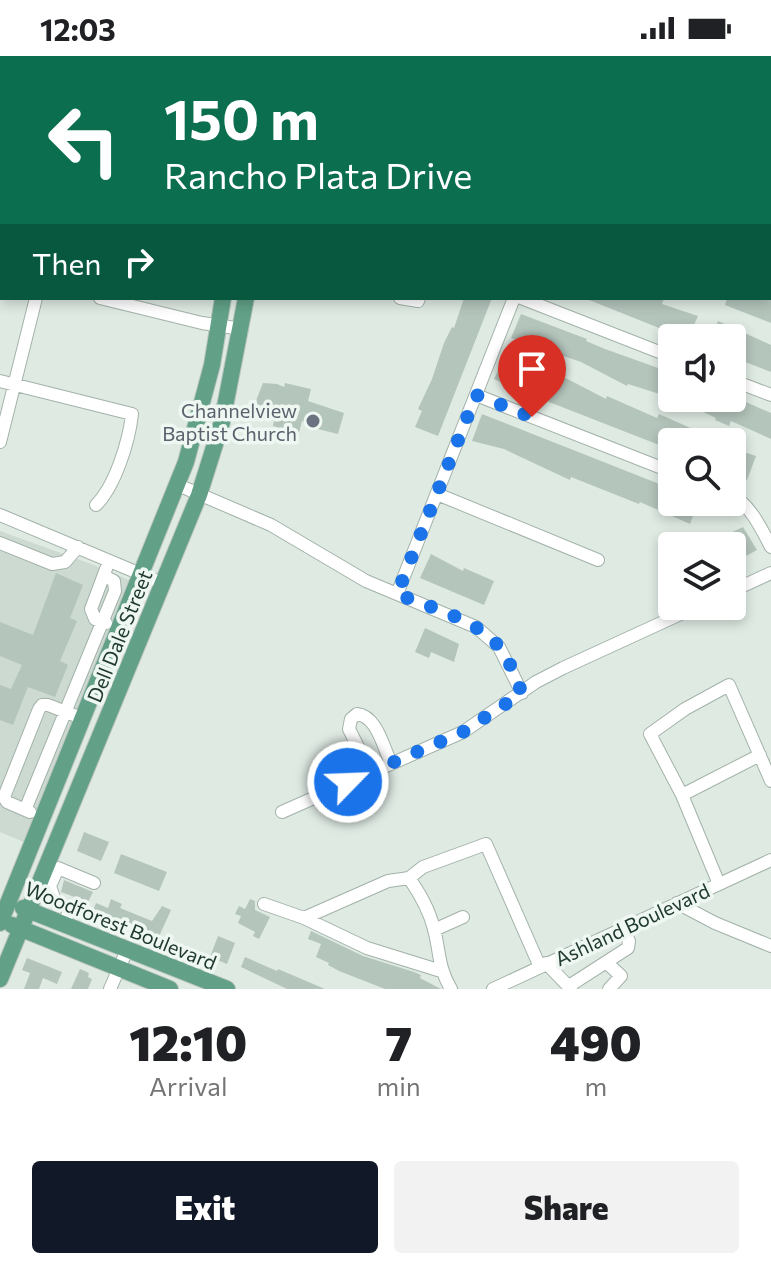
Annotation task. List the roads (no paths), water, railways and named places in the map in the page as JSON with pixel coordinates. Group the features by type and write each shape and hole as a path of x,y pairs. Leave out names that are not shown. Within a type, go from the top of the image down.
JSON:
{"main road":[{"name":"Dell Dale Street","path":"0,921 5,899 44,819 178,485 202,409 223,300"},
{"name":"Dell Dale Street","path":"0,979 46,883 64,827 199,495 222,422 246,300"},
{"path":"84,719 104,727"},
{"path":"44,819 64,827"},
{"name":"Woodforest Boulevard","path":"5,899 30,911 67,916 127,950 227,989"},
{"name":"Woodforest Boulevard","path":"0,921 170,989"}],"street":[{"path":"0,442 36,300"},
{"path":"109,300 242,329"},
{"path":"397,594 513,300"},
{"path":"526,300 658,352"},
{"path":"0,381 132,414 130,430 108,494 96,505"},
{"path":"746,385 771,395"},
{"path":"476,395 658,466"},
{"path":"178,485 271,525 327,560 397,594 476,627 488,635 506,658 522,693"},
{"path":"437,494 598,560"},
{"path":"746,508 771,547"},
{"path":"0,515 162,583"},
{"path":"0,543 52,564 65,562 78,547"},
{"path":"25,810 116,585 104,576 109,560"},
{"path":"746,585 771,573"},
{"path":"282,812 463,732 563,668 668,620"},
{"path":"102,622 120,629"},
{"path":"719,884 682,795 650,734 685,709 729,685 771,781"},
{"path":"44,819 7,802 5,789 42,705 84,719"},
{"path":"371,773 349,729 351,719 357,714 365,715 372,722 391,763"},
{"path":"682,795 760,755"},
{"path":"304,918 388,881 409,878 423,867 486,844 543,965 570,988 628,948 629,941 623,928"},
{"name":"Ashland Boulevard","path":"493,989 771,860"},
{"path":"83,914 67,916 46,883 58,868 94,883"},
{"path":"409,878 426,902 441,971 451,989"},
{"path":"677,903 771,946"},
{"path":"264,904 304,918 367,948 441,971"},
{"path":"434,930 463,917"},
{"path":"110,989 127,950"},
{"path":"607,963 621,976 609,989"}],"place":[{"name":"Channelview Baptist Church","path":"313,421"}]}
